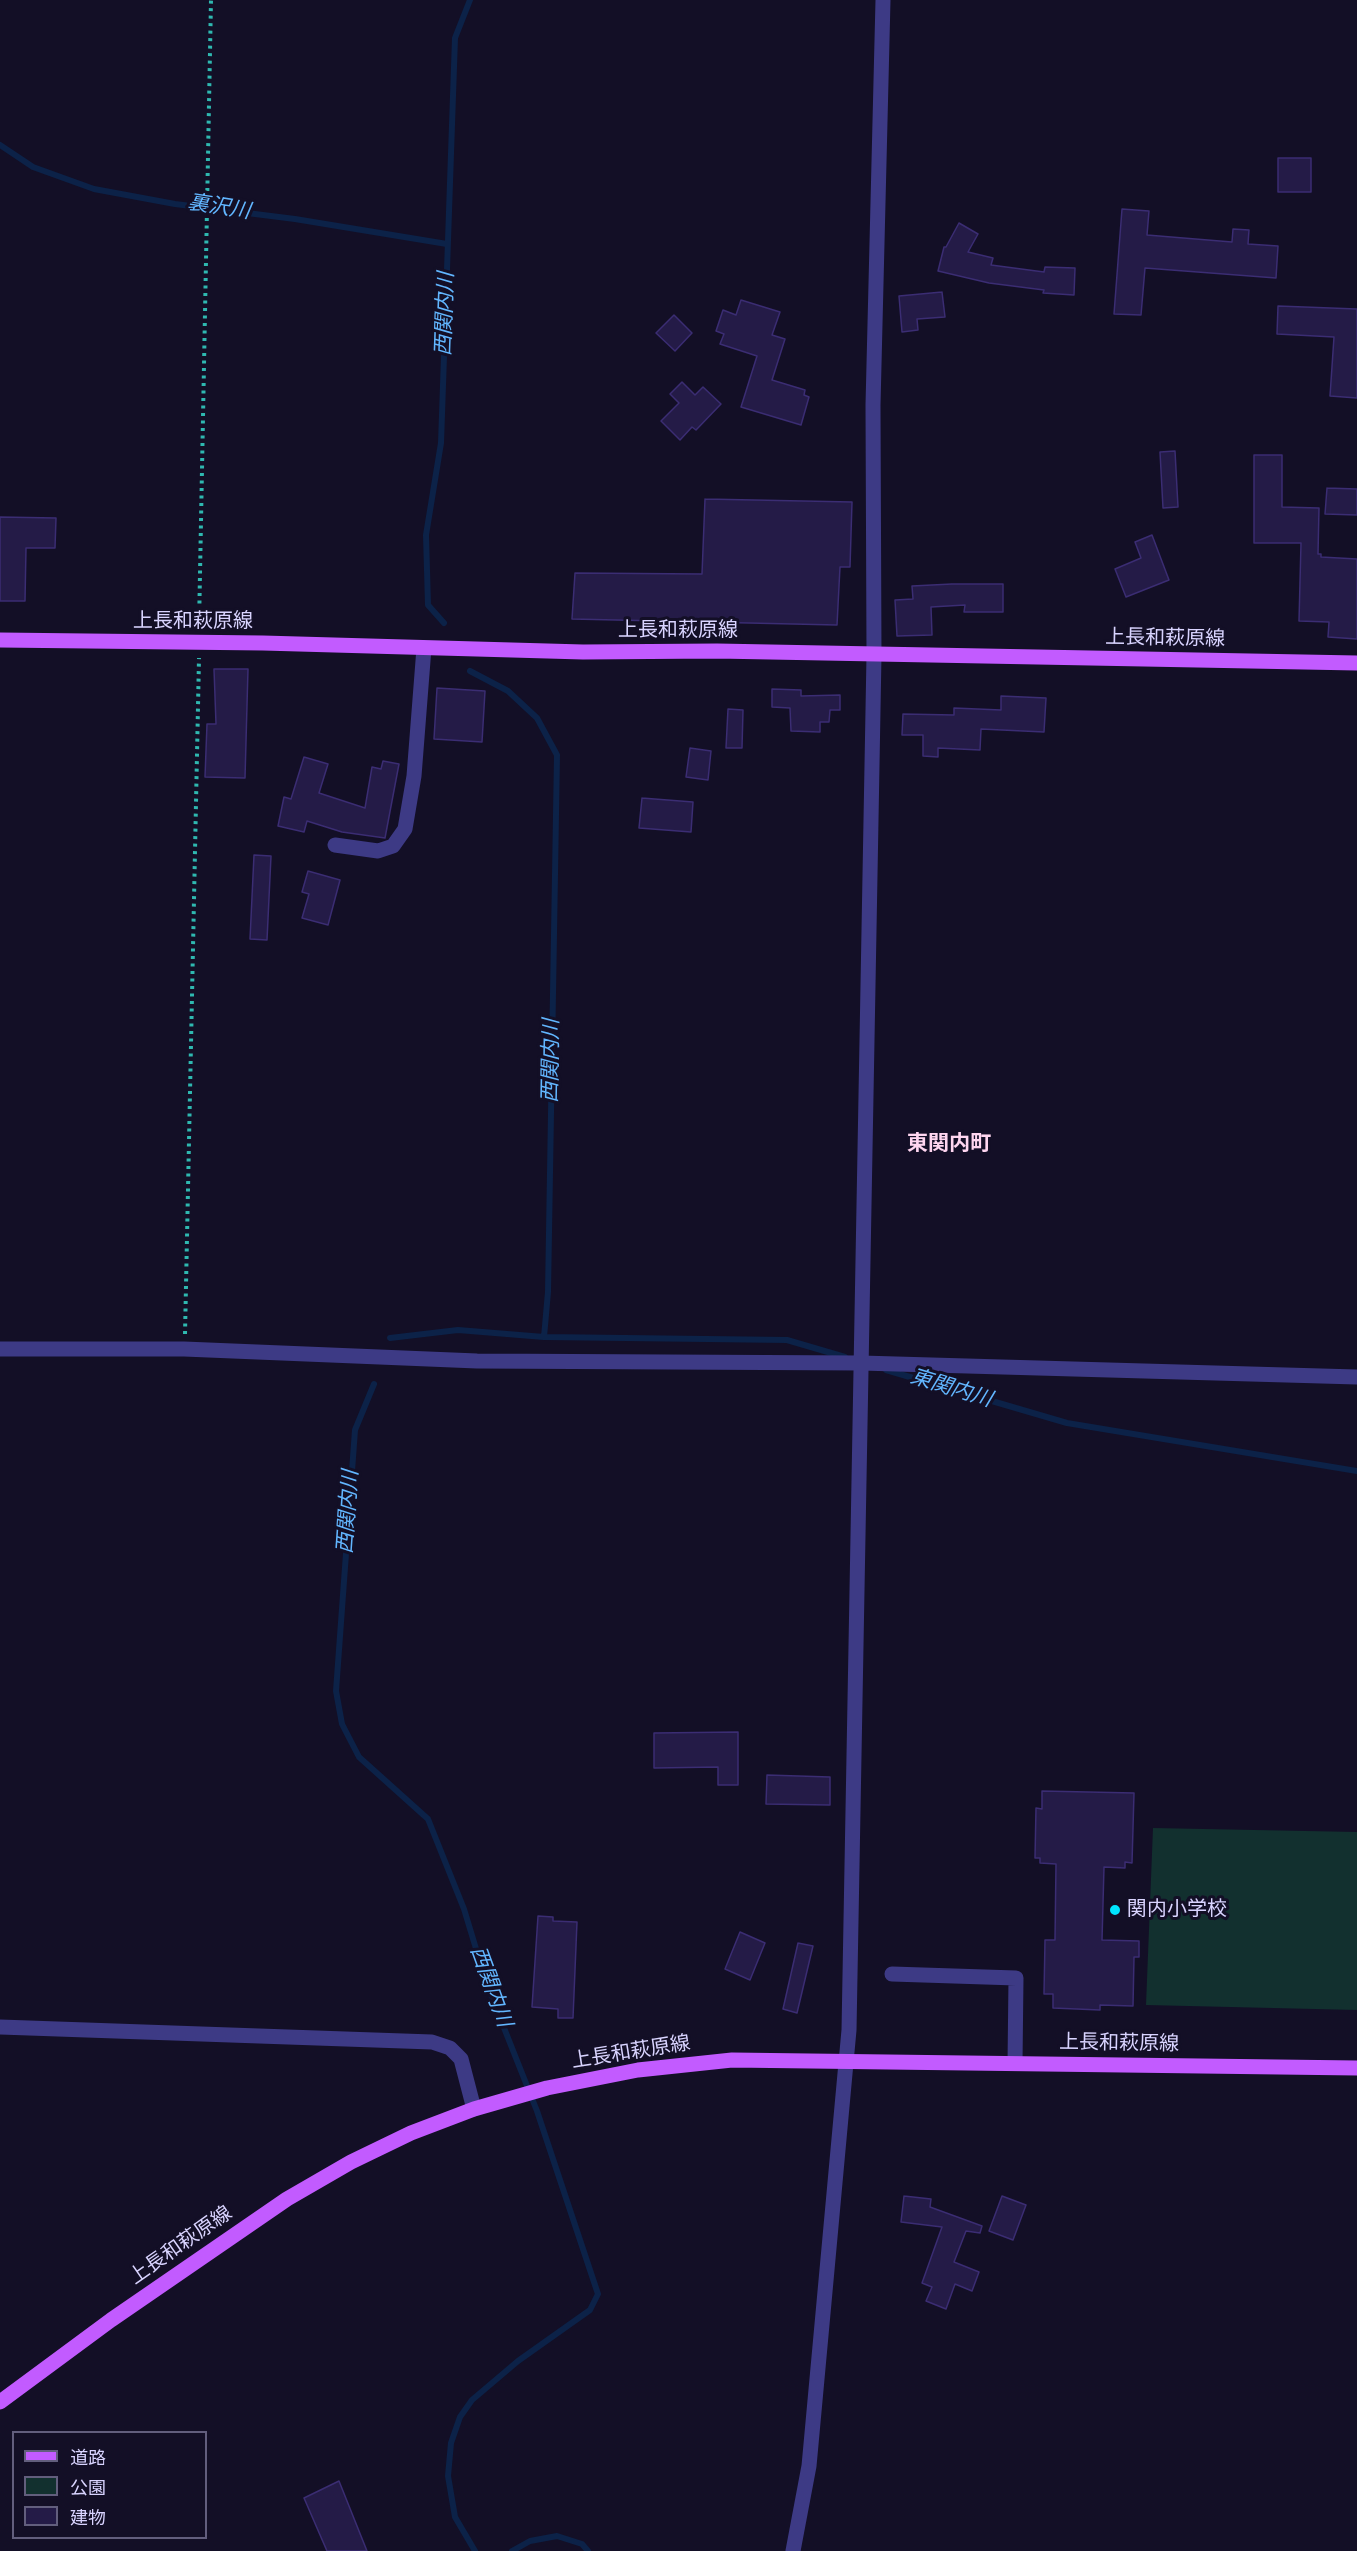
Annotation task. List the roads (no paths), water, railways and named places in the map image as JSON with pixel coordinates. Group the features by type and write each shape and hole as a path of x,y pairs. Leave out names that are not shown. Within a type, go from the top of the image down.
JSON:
{"main road":[{"name":"上長和萩原線","path":"0,640 1357,663"},
{"name":"上長和萩原線","path":"0,2402 111,2320 287,2199 351,2162 411,2133 474,2109 547,2088 638,2070 732,2060 1357,2068"}],"street":[{"path":"793,2551 808,2466 847,2061 874,655 873,405 883,0"},
{"path":"335,845 378,851 393,846 405,829 414,776 424,648"},
{"path":"0,1349 184,1349 477,1362 861,1363 1357,1377"},
{"path":"892,1974 1016,1978 1016,2063"},
{"path":"0,2027 432,2042 450,2048 461,2060 474,2109"}],"waterway":[{"name":"西関内川","path":"444,623 428,605 426,535 441,443 455,38 470,0"},
{"name":"裏沢川","path":"0,145 33,167 94,189 175,204 295,219 447,244"},
{"name":"西関内川","path":"470,671 508,691 537,718 557,755 548,1292 544,1337"},
{"name":"東関内川","path":"390,1338 458,1330 544,1337 787,1340 845,1357"},
{"name":"東関内川","path":"886,1370 1067,1423 1357,1471"},
{"name":"西関内川","path":"374,1384 355,1430 336,1691 342,1724 359,1757 428,1819 464,1909 487,1985 537,2111 598,2294 590,2310 518,2361 472,2400 460,2417 451,2443 448,2476 455,2517 475,2551"},
{"name":"西関内川","path":"512,2551 530,2541 557,2536 582,2544 588,2551"}],"place":[{"name":"関内小学校","path":"1115,1910"}],"district":[{"name":"東関内町","path":"949,1145"}]}
